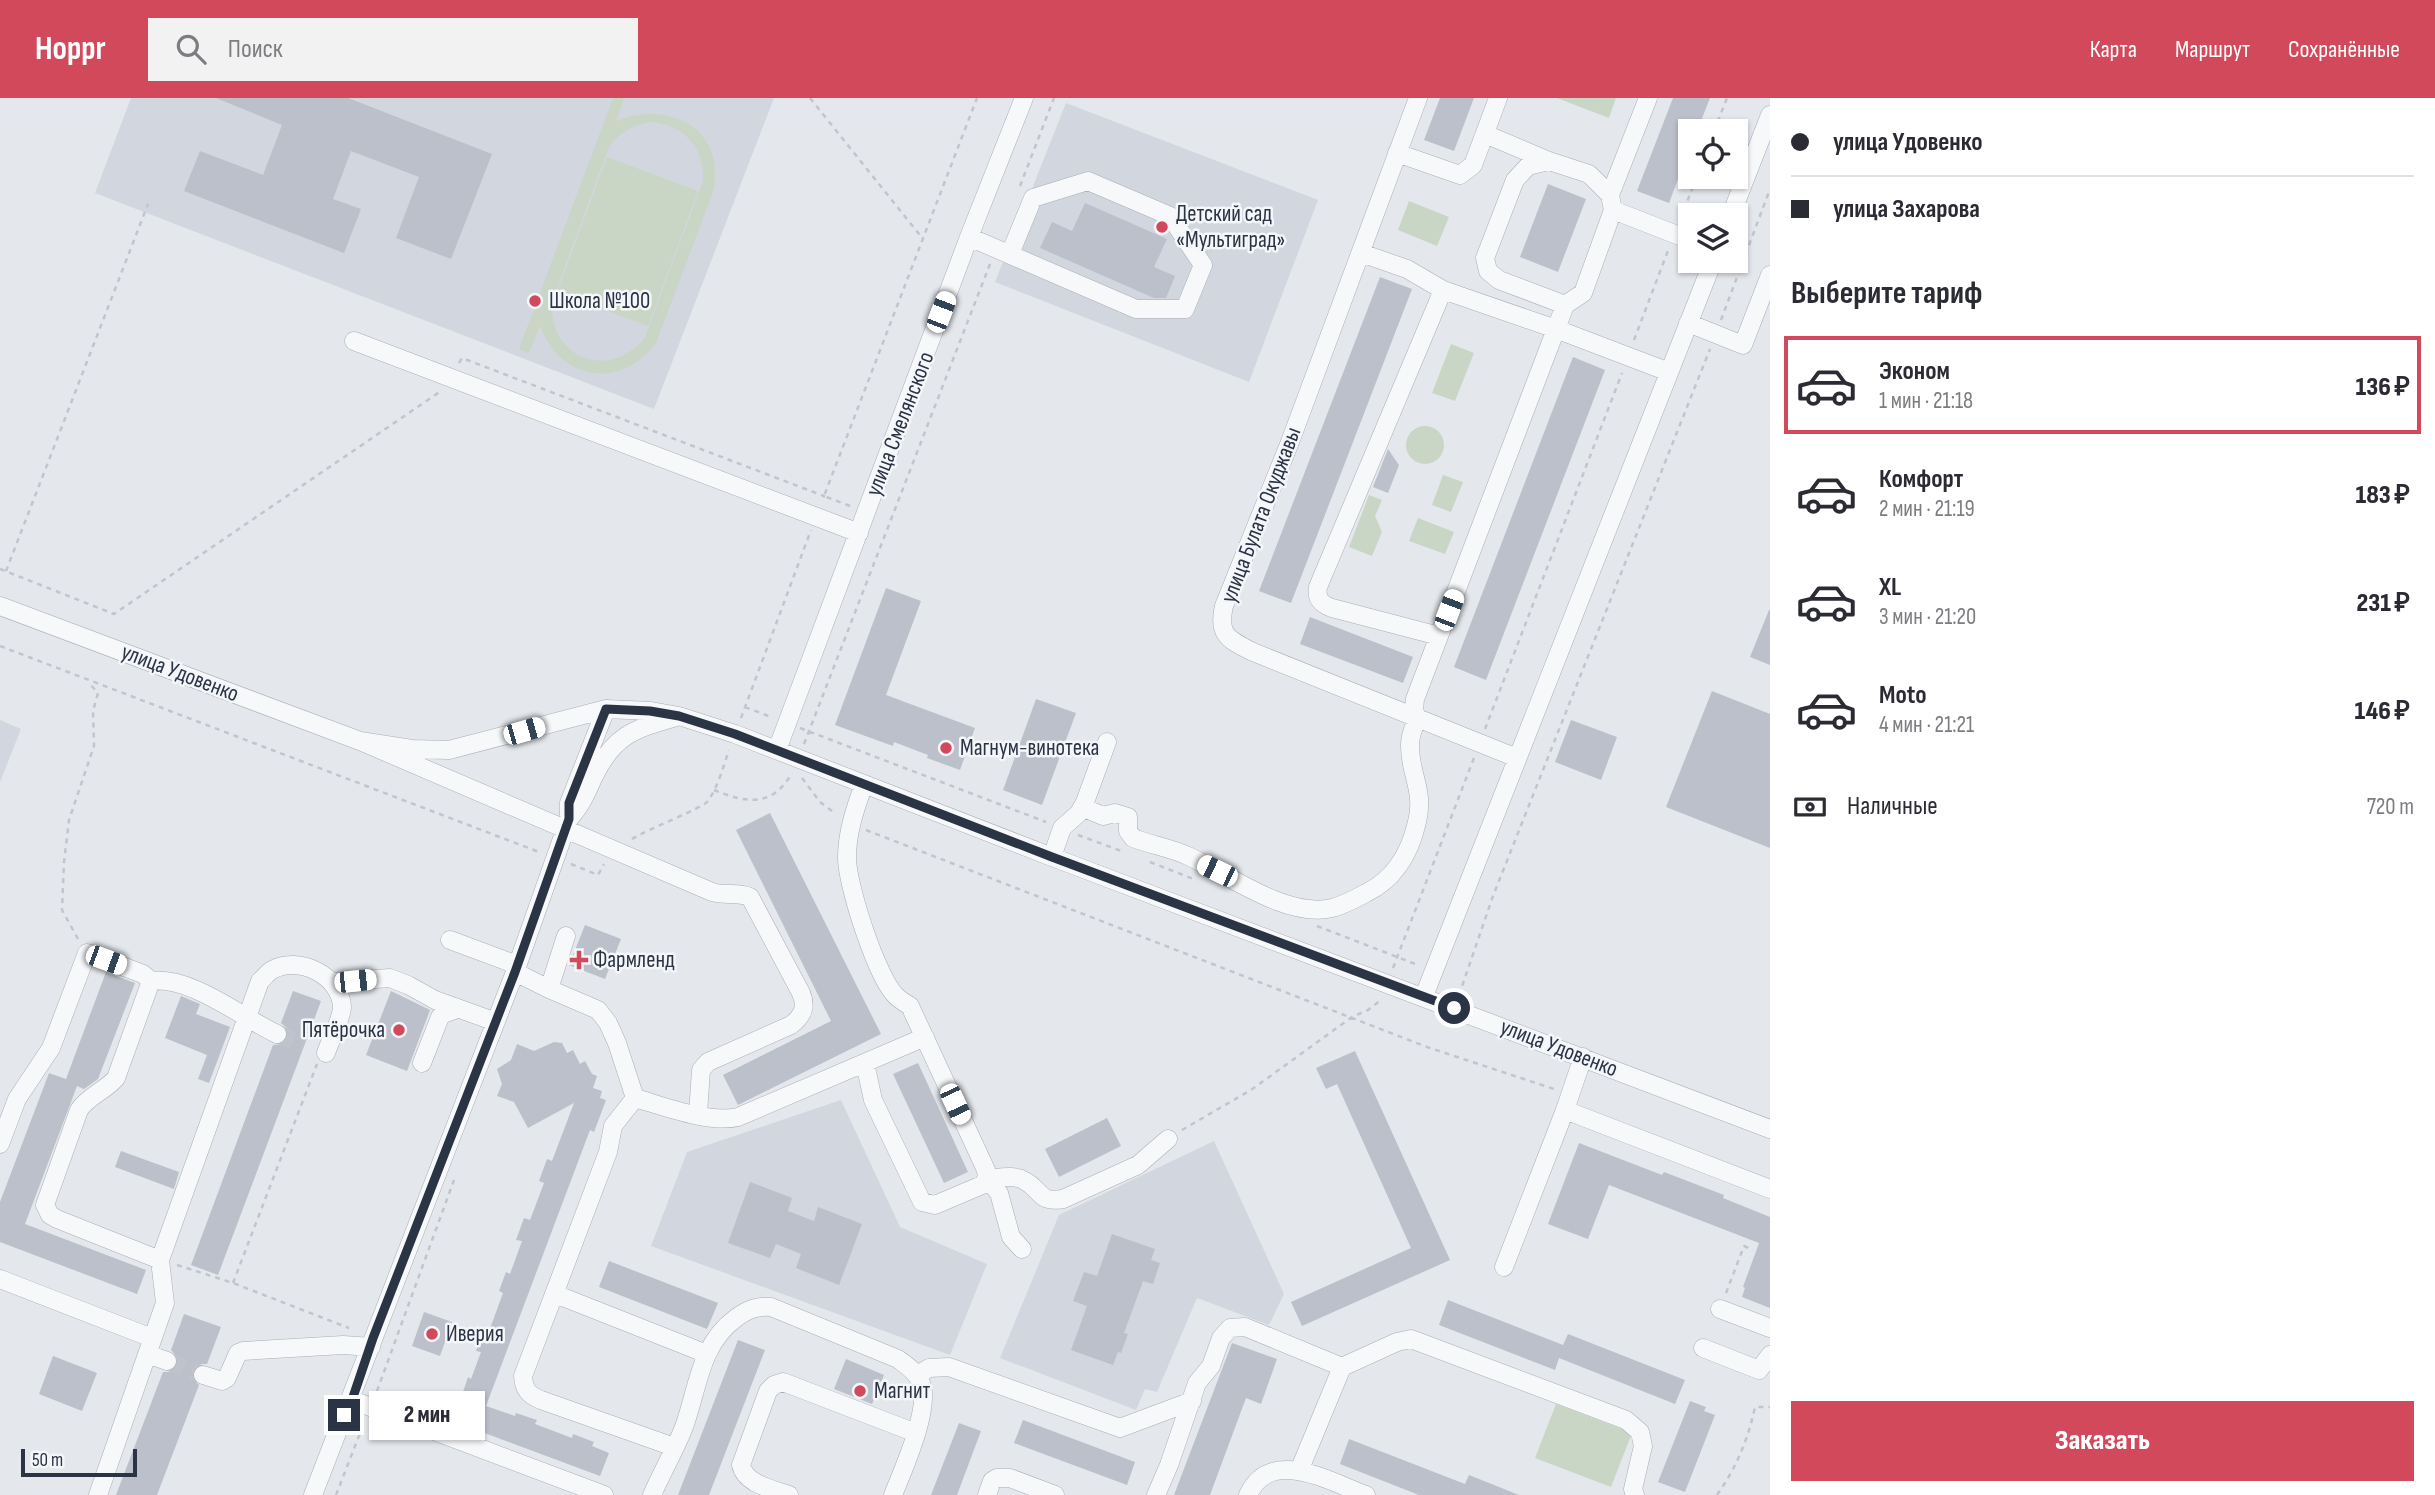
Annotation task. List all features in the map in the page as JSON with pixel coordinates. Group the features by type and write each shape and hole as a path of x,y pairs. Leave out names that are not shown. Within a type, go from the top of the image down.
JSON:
{"street":[{"name":"улица Смелянского","path":"777,750 1024,98"},
{"name":"улица Булата Окуджавы","path":"1418,98 1220,621 1223,632 1244,648 1517,758"},
{"path":"1397,153 1460,175 1473,165 1498,98"},
{"path":"1082,807 1103,816 1122,813 1128,817 1128,831 1133,838 1187,856 1283,903 1307,909 1330,908 1376,888 1395,872 1408,852 1420,808 1420,790 1409,746 1417,718 1414,710 1415,699 1565,305 1583,293 1647,98"},
{"path":"1736,203 1770,115"},
{"path":"1485,134 1549,161 1589,174 1612,202 1678,235"},
{"path":"1549,161 1528,166 1516,180 1485,258 1488,271 1499,279 1565,305"},
{"path":"970,237 1136,309 1185,309 1203,265 1170,216 1088,180 1033,198 1003,251"},
{"path":"1361,253 1407,269 1443,290 1669,372"},
{"path":"1424,996 1708,273"},
{"path":"1688,323 1743,345 1770,275"},
{"path":"1439,636 1332,608 1320,601 1317,594 1443,290"},
{"path":"354,341 859,533"},
{"name":"улица Удовенко","path":"0,606 571,818 712,892 723,895 741,893 750,897 801,993 804,1010 799,1019 791,1025 708,1062 701,1070 698,1114"},
{"path":"571,818 569,803 606,709"},
{"name":"улица Удовенко","path":"360,741 412,749 449,750 606,709 679,716 777,750 1770,1129"},
{"path":"623,736 626,710"},
{"path":"313,1495 352,1400 571,818 600,763 623,736 679,716"},
{"path":"1052,857 1062,828 1073,820 1082,807 1107,742"},
{"path":"864,784 850,824 847,860 851,891 864,930 888,985 895,996 910,1006 986,1170 986,1179 999,1193 1011,1237 1022,1249"},
{"path":"549,989 566,936"},
{"path":"450,940 516,968 549,989 598,1010 608,1023 617,1043 635,1098"},
{"path":"0,1144 17,1100 51,1048 87,953 143,974 151,981 172,982 189,988 229,1005 278,1034"},
{"path":"98,1495 165,1303 160,1259 260,981 272,970 290,965 303,966 327,976 338,989 342,1009 321,1058"},
{"path":"332,982 390,978 457,1009 496,1022"},
{"path":"151,981 116,1077 107,1088 83,1104 79,1110 45,1206 50,1215 57,1219 160,1259"},
{"path":"422,1063 440,1017 457,1009"},
{"path":"635,1098 698,1114 728,1119 738,1117 925,1037"},
{"path":"1504,1267 1583,1057"},
{"path":"865,1063 873,1100 922,1202 935,1205 979,1186 986,1179 1008,1177 1024,1180 1039,1196 1051,1200 1063,1199 1138,1165 1168,1139"},
{"path":"635,1098 612,1126 608,1152 523,1376 527,1392 541,1400 674,1447"},
{"path":"1565,1110 1770,1189"},
{"path":"0,1279 150,1346 167,1361"},
{"path":"555,1294 707,1354"},
{"path":"1722,1304 1770,1328"},
{"path":"652,1495 684,1427 707,1354 726,1325 758,1306 771,1307 898,1359 917,1375 922,1384 923,1398 916,1433 893,1495"},
{"path":"1156,1495 1197,1384 1211,1366 1221,1338 1230,1328 1245,1327 1342,1367"},
{"path":"1299,1471 1342,1367 1397,1342 1411,1339 1626,1420 1640,1432 1643,1446 1633,1489 1635,1495"},
{"path":"203,1375 222,1381 227,1378 237,1353 243,1351 372,1343"},
{"path":"1703,1348 1759,1370 1770,1354"},
{"path":"917,1375 929,1368 949,1367 1120,1428 1192,1401"},
{"path":"789,1495 751,1480 744,1474 741,1465 768,1391 774,1385 783,1382 916,1433"},
{"path":"352,1400 604,1495"},
{"path":"1248,1495 1252,1486 1268,1472 1283,1468 1366,1495"},
{"path":"987,1495 992,1481 1003,1478 1055,1495"}],"path":[{"path":"810,98 923,239"},
{"path":"866,513 824,496 977,98"},
{"path":"1020,186 1054,98"},
{"path":"1719,119 1727,98"},
{"path":"1454,1008 1493,896 1770,189"},
{"path":"6,571 148,204"},
{"path":"1764,205 1770,207"},
{"path":"1168,1139 1251,1090 1381,999 1628,356 1678,248"},
{"path":"798,758 1003,251"},
{"path":"0,569 114,614"},
{"path":"0,646 555,858"},
{"path":"87,680 98,693 93,711 94,746 69,820 62,900 66,919 87,953"},
{"path":"745,707 1127,853"},
{"path":"713,790 743,800 764,798 776,793 786,784 794,769 820,802 850,824 1427,1046 1560,1091"},
{"path":"1140,858 1204,883"},
{"path":"1307,923 1434,971"},
{"path":"233,1283 321,1058"},
{"path":"1722,1304 1744,1246 1753,1250"},
{"path":"160,1259 233,1283 348,1328"},
{"path":"372,1343 394,1346"},
{"path":"1717,1495 1738,1462 1755,1407 1770,1407"},
{"path":"336,1495 370,1408"}],"shaded area":[{"name":"Школа №100","path":"131,98 774,98 654,409 95,193"},
{"name":"Детский сад «Мультиград»","path":"1066,103 1318,200 1249,382 995,282"},
{"path":"0,720 21,729 0,782"},
{"path":"841,1100 900,1227 987,1264 950,1355 651,1246 687,1152"},
{"path":"1214,1141 1284,1294 1269,1325 1197,1298 1157,1392 1145,1389 1136,1410 1000,1358 1059,1215"}],"green space":[{"path":"613,98 624,98 616,121 637,115 657,114 676,118 692,126 704,138 712,154 715,173 712,195 656,343 642,358 626,368 609,373 592,373 576,368 549,344 540,326 529,353 519,349","holes":["651,122 663,124 682,133 696,148 703,169 703,181 645,337 631,351 616,359 600,361 584,358 571,350 560,338 553,322 552,302 609,147 622,133 633,127"]},
{"path":"1557,98 1616,98 1609,118"},
{"path":"607,157 698,191 648,326 557,292"},
{"path":"1409,201 1449,217 1437,246 1398,230"},
{"path":"1451,344 1474,353 1455,401 1432,393"},
{"path":"1425,426 1438,432 1444,445 1438,458 1425,464 1412,458 1406,445 1412,432"},
{"path":"1443,475 1463,482 1451,512 1432,505"},
{"path":"1369,495 1382,500 1375,516 1382,532 1372,556 1349,547"},
{"path":"1418,518 1454,532 1445,554 1409,541"},
{"path":"1556,1404 1632,1433 1611,1487 1535,1458"}],"building":[{"path":"216,98 348,98 492,154 451,259 396,238 419,177 351,151 333,199 361,209 344,253 184,191 200,151 263,175 282,125"},
{"path":"1440,98 1474,98 1454,151 1424,140"},
{"path":"1673,98 1710,98 1702,119 1678,119 1678,179 1669,203 1637,191"},
{"path":"1548,184 1586,199 1558,272 1520,257"},
{"path":"1085,203 1167,239 1154,267 1175,276 1166,298 1154,298 1040,248 1052,222 1072,231"},
{"path":"1380,277 1412,289 1291,603 1259,591"},
{"path":"1573,357 1605,370 1486,680 1454,667"},
{"path":"1388,449 1399,465 1388,493 1373,487"},
{"path":"886,588 921,601 886,695 975,728 960,770 894,742 893,746 835,725"},
{"path":"1770,610 1770,665 1750,657"},
{"path":"1310,617 1413,657 1403,683 1300,644"},
{"path":"1712,691 1770,714 1770,848 1666,807"},
{"path":"1036,699 1076,713 1042,805 1003,790"},
{"path":"1571,720 1617,737 1601,780 1555,762"},
{"path":"770,813 881,1034 738,1105 723,1075 831,1021 736,830"},
{"path":"585,925 621,939 605,979 569,965"},
{"path":"106,972 135,983 98,1079 84,1089 77,1086 25,1224 146,1270 137,1294 0,1242 0,1202 49,1073 66,1079"},
{"path":"293,991 321,1001 218,1275 191,1265 273,1045 283,1044 287,1039 287,1028 281,1023"},
{"name":"Пятёрочка","path":"391,991 430,1010 407,1071 366,1055"},
{"path":"181,996 200,1004 196,1014 230,1027 209,1083 198,1079 207,1055 165,1038"},
{"path":"554,1042 562,1043 567,1053 573,1050 580,1064 585,1061 592,1074 597,1076 593,1088 602,1091 600,1098 606,1100 594,1132 590,1130 486,1406 537,1420 535,1424 572,1438 573,1434 594,1442 592,1446 609,1453 600,1476 458,1423 460,1419 450,1415 459,1391 463,1392 468,1377 471,1379 481,1352 476,1351 483,1333 488,1334 503,1293 499,1291 506,1272 510,1274 522,1241 516,1240 524,1218 530,1220 544,1183 539,1181 547,1159 552,1161 574,1103 528,1128 514,1102 497,1096 502,1084 497,1069 511,1060 517,1044 534,1051"},
{"path":"1355,1051 1450,1260 1302,1326 1291,1302 1411,1248 1337,1084 1326,1089 1316,1068"},
{"path":"918,1063 968,1172 944,1183 893,1074"},
{"path":"1107,1118 1121,1146 1059,1177 1045,1149"},
{"path":"1579,1143 1662,1175 1664,1172 1724,1195 1723,1198 1770,1217 1770,1308 1742,1297 1759,1243 1609,1185 1588,1239 1548,1224"},
{"path":"121,1151 179,1172 174,1189 115,1167"},
{"path":"750,1182 792,1198 788,1211 814,1221 818,1207 862,1224 839,1285 796,1268 801,1254 776,1244 770,1258 728,1243"},
{"path":"1112,1234 1155,1249 1151,1260 1160,1263 1153,1284 1143,1281 1124,1333 1128,1334 1113,1365 1071,1350 1087,1306 1073,1301 1084,1272 1097,1276"},
{"path":"609,1261 718,1303 707,1329 599,1287"},
{"path":"1448,1300 1563,1345 1568,1334 1685,1380 1675,1404 1559,1358 1555,1370 1439,1325"},
{"name":"Иверия","path":"424,1312 452,1322 440,1356 412,1346"},
{"path":"184,1314 221,1327 207,1364 200,1364 192,1371 192,1378 199,1385 157,1495 116,1495 163,1372 170,1372 177,1365 178,1358 171,1350"},
{"path":"738,1340 765,1350 709,1495 678,1495"},
{"path":"1232,1343 1277,1359 1261,1404 1246,1398 1210,1495 1174,1495"},
{"path":"53,1356 97,1373 82,1411 39,1394"},
{"path":"846,1359 884,1375 872,1404 834,1389"},
{"path":"1690,1401 1706,1407 1704,1411 1715,1415 1685,1492 1658,1482"},
{"path":"1023,1420 1135,1462 1127,1485 1014,1443"},
{"path":"959,1423 981,1431 957,1495 931,1495"},
{"path":"1349,1439 1465,1484 1469,1475 1519,1495 1419,1495 1340,1464"}],"tunnel":[{"path":"277,1034 304,1044"},
{"path":"167,1361 203,1375"}],"place":[{"name":"Детский сад «Мультиград»","path":"1162,227"},
{"name":"Школа №100","path":"535,301"},
{"name":"Магнум-винотека","path":"946,748"},
{"name":"Фармленд","path":"579,960"},
{"name":"Пятёрочка","path":"399,1030"},
{"name":"Иверия","path":"432,1334"},
{"name":"Магнит","path":"860,1391"}],"route":[{"path":"344,1415 515,972 569,819 569,803 606,709 650,711 679,716 735,734 1454,1008"}]}
